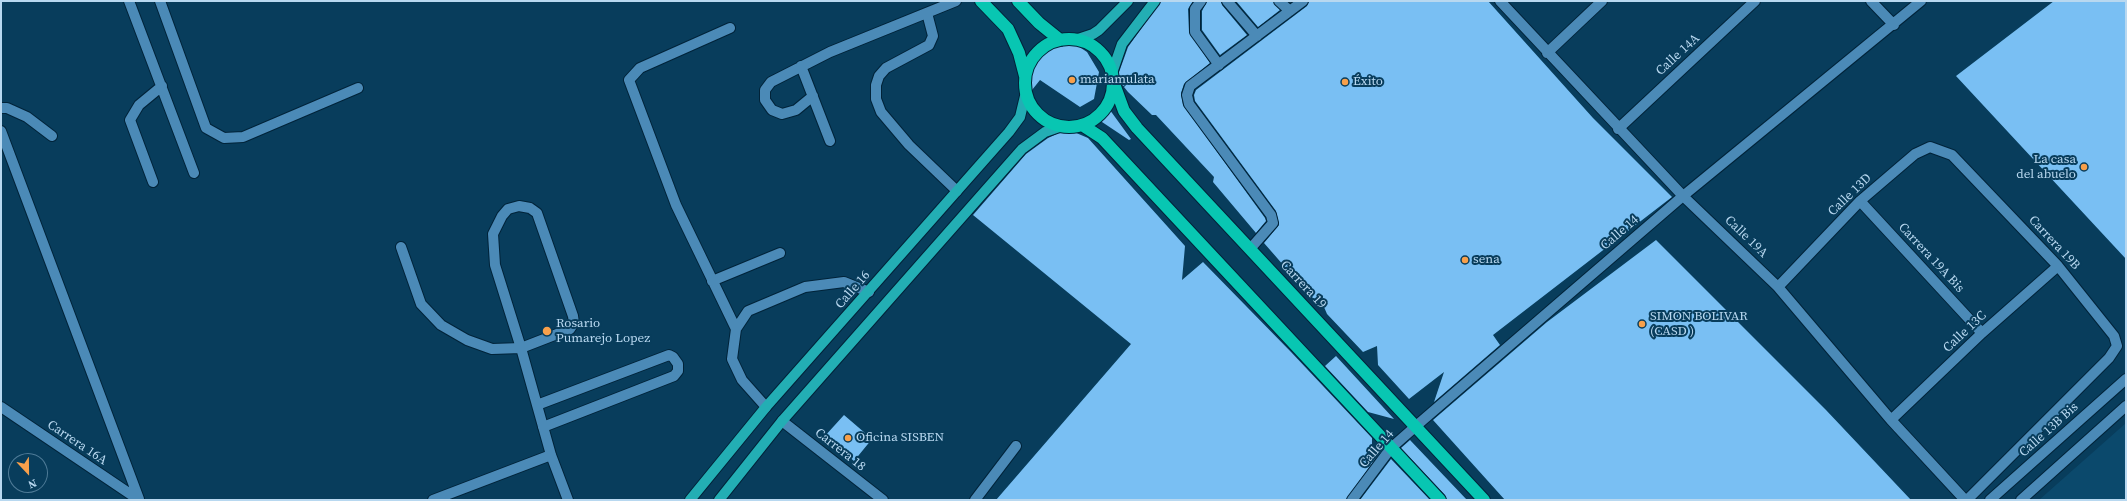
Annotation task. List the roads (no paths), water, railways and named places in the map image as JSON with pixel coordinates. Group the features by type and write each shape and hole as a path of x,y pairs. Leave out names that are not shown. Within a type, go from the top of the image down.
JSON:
{"highway":[{"path":"981,1 1008,29 1019,53 1025,76 1028,99 1036,112 1048,122 1062,126 1082,125 1096,117 1102,111 1110,97 1112,77 1106,60 1096,48 1075,40 1060,40 1046,46 1034,56 1025,76"},
{"path":"1018,1 1039,23 1060,40"},
{"name":"Carrera 19","path":"1112,77 1124,111 1137,128 1484,500"},
{"path":"1082,125 1102,138 1440,500"}],"main road":[{"path":"1075,40 1093,34 1099,30 1128,1"},
{"path":"1112,77 1122,44 1155,1"},
{"name":"Calle 16","path":"690,500 766,407 1009,132 1020,117 1026,92"},
{"path":"719,500 782,421 1022,149 1045,132 1062,126"}],"street":[{"path":"129,1 194,173"},
{"path":"160,1 206,128 224,138 243,137 358,88"},
{"path":"812,96 796,110 782,114 772,110 765,100 765,90 771,82 830,52 956,1"},
{"path":"1201,1 1195,9 1195,32 1219,65"},
{"path":"1227,1 1257,36"},
{"path":"1279,1 1290,11"},
{"path":"1250,249 1273,223 1271,215 1189,104 1187,95 1190,86 1303,1"},
{"name":"Calle 19A","path":"1500,1 1618,129 1684,196 1778,286 1891,420 1966,500"},
{"path":"1547,53 1602,1"},
{"name":"Calle 14A","path":"1618,129 1755,1"},
{"path":"1871,1 1894,25"},
{"name":"Calle 14","path":"1352,500 1391,448 1416,426 1684,196 1894,25 1921,1"},
{"path":"927,13 933,36 929,45 886,68 879,76 876,85 876,98 881,112 909,145 957,191"},
{"path":"730,28 640,68 629,80 676,205 736,330"},
{"path":"800,66 830,142"},
{"path":"153,182 130,120 139,105 162,86"},
{"path":"1,108 7,108 27,117 52,136"},
{"path":"1,131 139,500"},
{"name":"Calle 13D","path":"1778,286 1860,201 1914,154 1930,147 1952,155"},
{"name":"Carrera 19B","path":"1952,155 2058,266 2114,336 2117,346 2108,358 1966,500"},
{"name":"Carrera 19A Bis","path":"1860,201 1982,333"},
{"path":"401,247 421,304 441,325 467,340 492,349 521,348 570,329 574,323 573,316 537,213 530,208 519,206 508,209 502,216 493,234 495,265 521,348 551,455 568,500"},
{"path":"712,281 780,253"},
{"name":"Calle 13C","path":"1891,420 1982,333 2058,266"},
{"path":"766,407 742,380 732,359 736,330 748,311 805,287 844,282 869,292"},
{"path":"537,405 669,355 673,357 678,364 678,371 674,376 543,427"},
{"name":"Calle 13B Bis","path":"1990,500 2126,379"},
{"path":"2021,500 2126,406"},
{"name":"Carrera 16A","path":"1,407 139,500"},
{"name":"Carrera 18","path":"782,421 883,500"},
{"path":"975,500 1016,446"},
{"path":"433,500 551,455"}],"place":[{"name":"mariamulata","path":"1072,80"},
{"name":"Éxito","path":"1345,82"},
{"name":"La casa del abuelo","path":"2084,167"},
{"name":"sena","path":"1465,260"},
{"name":"SIMON BOLIVAR (CASD )","path":"1642,324"},
{"name":"Rosario Pumarejo Lopez","path":"547,331"},
{"name":"Oficina SISBEN","path":"848,438"}]}
